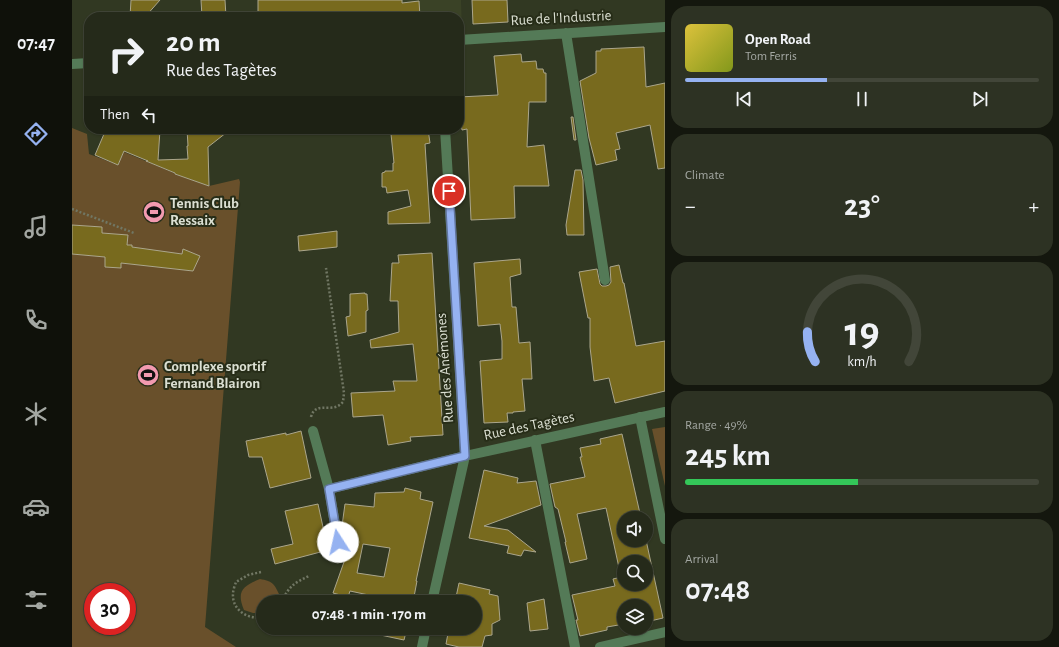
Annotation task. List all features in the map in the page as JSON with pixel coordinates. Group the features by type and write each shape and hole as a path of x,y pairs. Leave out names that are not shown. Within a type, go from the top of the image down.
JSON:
{"street":[{"name":"Rue de l'Industrie","path":"464,40 665,28"},
{"path":"566,33 605,280"},
{"path":"72,64 84,63"},
{"name":"Rue des Anémones","path":"434,595 465,456 445,134"},
{"name":"Rue des Tagètes","path":"329,489 465,456 665,412"},
{"path":"640,417 665,539"},
{"path":"313,431 329,489 338,542"},
{"path":"536,440 575,647"},
{"path":"600,647 665,632"},
{"path":"422,647 425,635"}],"path":[{"path":"72,209 134,233"},
{"path":"313,431 310,420 312,412 318,408 338,407 343,402 344,393 326,268"},
{"path":"256,618 248,617 240,612 234,603 232,593 236,582 248,575 261,572"},
{"path":"285,595 295,582 309,576"}],"shaded area":[{"path":"271,0 461,0 461,12 272,12"},
{"name":"Complexe sportif Fernand Blairon","path":"72,128 87,134 89,154 118,165 124,152 175,174 209,186 239,179 240,182 205,627 236,647 72,647"},
{"path":"665,427 665,486 652,429"},
{"path":"260,579 270,582 276,587 279,594 256,595 256,613 244,610 241,594 245,587"}],"building":[{"path":"131,0 160,0 149,12 130,12"},
{"path":"201,0 225,0 226,12 202,12"},
{"path":"258,0 402,0 402,3 419,1 420,12 258,12"},
{"path":"472,0 507,0 508,22 473,24"},
{"path":"644,47 646,87 665,83 665,168 658,169 650,125 616,133 620,149 615,150 617,160 596,165 589,138 580,81 596,73 596,51 601,51 601,49"},
{"path":"521,54 522,62 536,61 537,69 543,69 544,73 546,73 546,102 529,102 527,147 544,145 549,186 514,186 515,218 471,220 467,129 464,130 464,97 498,95 494,56"},
{"path":"571,117 573,117 576,140 574,140"},
{"path":"104,134 160,134 158,160 188,159 187,134 225,134 208,147 209,186 175,174 124,151 118,165 95,155"},
{"path":"391,134 429,134 430,143 425,144 430,223 388,224 388,212 411,206 408,190 387,193 386,187 382,187 382,173 385,171 393,171 394,163"},
{"path":"575,170 581,170 583,180 584,235 567,235 566,225"},
{"path":"72,225 102,227 102,233 128,235 127,245 132,245 132,247 182,254 183,249 200,256 193,271 121,263 121,268 105,267 105,257 72,254"},
{"path":"337,231 337,247 299,251 298,236"},
{"path":"432,253 443,435 410,437 411,441 388,445 383,415 353,417 351,393 395,391 393,381 417,381 413,344 371,348 370,340 399,332 398,301 390,301 392,263 399,263 398,255"},
{"path":"520,259 521,274 510,277 512,307 516,307 519,343 530,342 532,379 522,379 525,411 507,413 508,422 484,423 480,361 502,359 502,341 500,324 478,326 474,263"},
{"path":"619,265 636,346 665,341 665,391 615,403 609,378 594,381 590,347 590,318 588,318 579,272 597,269 600,284 602,286 606,286 611,282 610,267"},
{"path":"350,294 367,294 368,310 366,311 366,332 348,336 346,317 350,316"},
{"path":"301,431 311,478 270,488 262,457 249,457 246,441 286,433 286,435"},
{"path":"622,434 639,511 617,511 617,547 648,547 649,555 617,555 617,559 606,508 577,514 587,559 570,563 558,509 555,507 550,484 585,477 580,457 582,457 580,448 601,444 600,439"},
{"path":"484,470 518,478 517,483 536,481 541,505 484,526 508,530 536,552 524,550 521,556 507,553 509,546 469,538"},
{"path":"405,488 421,492 420,499 433,502 414,595 369,595 350,591 349,595 333,593 350,545 342,547 344,545 342,526 345,504 374,507 375,493 404,492","holes":["363,544 390,548 384,577 357,573"]},
{"path":"318,504 328,550 275,564 271,549 293,544 285,511"},
{"path":"653,572 663,618 653,620 653,599 617,599 617,625 607,627 607,630 580,636 572,595 615,586 613,579 617,578 617,591 653,591"},
{"path":"459,583 490,590 489,594 498,596 500,620 492,624 492,635 485,636 482,647 459,647 446,644 448,635 482,635 482,595 456,595"},
{"path":"544,599 548,629 530,631 527,603"},
{"path":"380,635 405,635 404,640"}],"place":[{"name":"Tennis Club Ressaix","path":"154,212"},
{"name":"Complexe sportif Fernand Blairon","path":"148,375"}],"route":[{"path":"338,542 329,489 465,456 449,191"}]}
